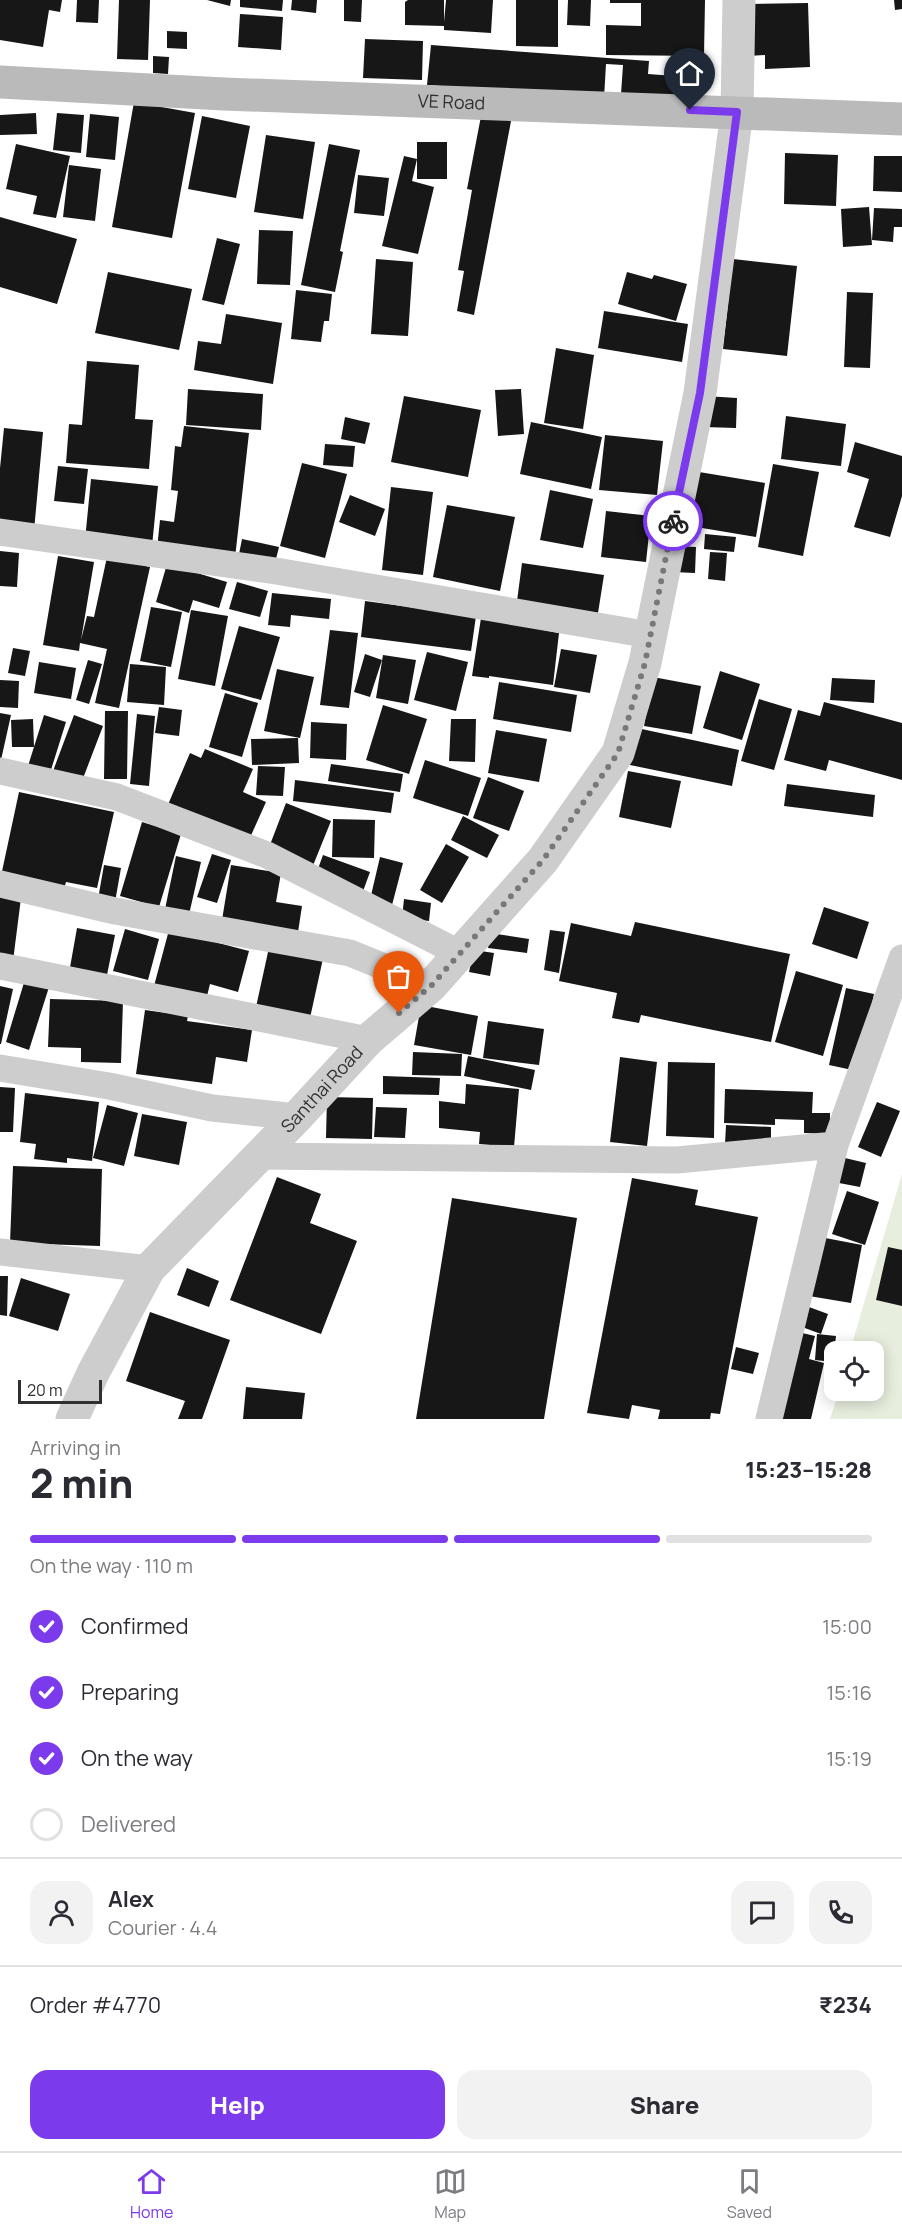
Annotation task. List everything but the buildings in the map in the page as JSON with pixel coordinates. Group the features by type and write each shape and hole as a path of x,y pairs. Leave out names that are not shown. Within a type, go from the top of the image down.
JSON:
{"main road":[{"name":"VE Road","path":"0,82 224,94 902,119"}],"street":[{"name":"Santhai Road","path":"72,1419 93,1373 149,1269 297,1117 368,1040 431,986 543,860 618,753 645,663 700,393 737,112 739,0"},
{"path":"0,532 276,571 650,635"},
{"path":"0,771 117,797 267,855 459,952"},
{"path":"0,884 114,912 350,952 431,986"},
{"path":"769,1419 834,1145 902,958"},
{"path":"0,966 368,1040"},
{"path":"0,1068 109,1086 212,1108 297,1117"},
{"path":"257,1156 677,1160 834,1145"},
{"path":"0,1252 149,1269"}],"green space":[{"path":"902,1174 902,1419 830,1419 836,1401 884,1401 884,1341 853,1341"}],"way so far":[{"path":"399,1013 431,986 543,860 618,753 645,663 673,521"}],"route":[{"path":"673,521 700,393 737,112 690,110"}]}
